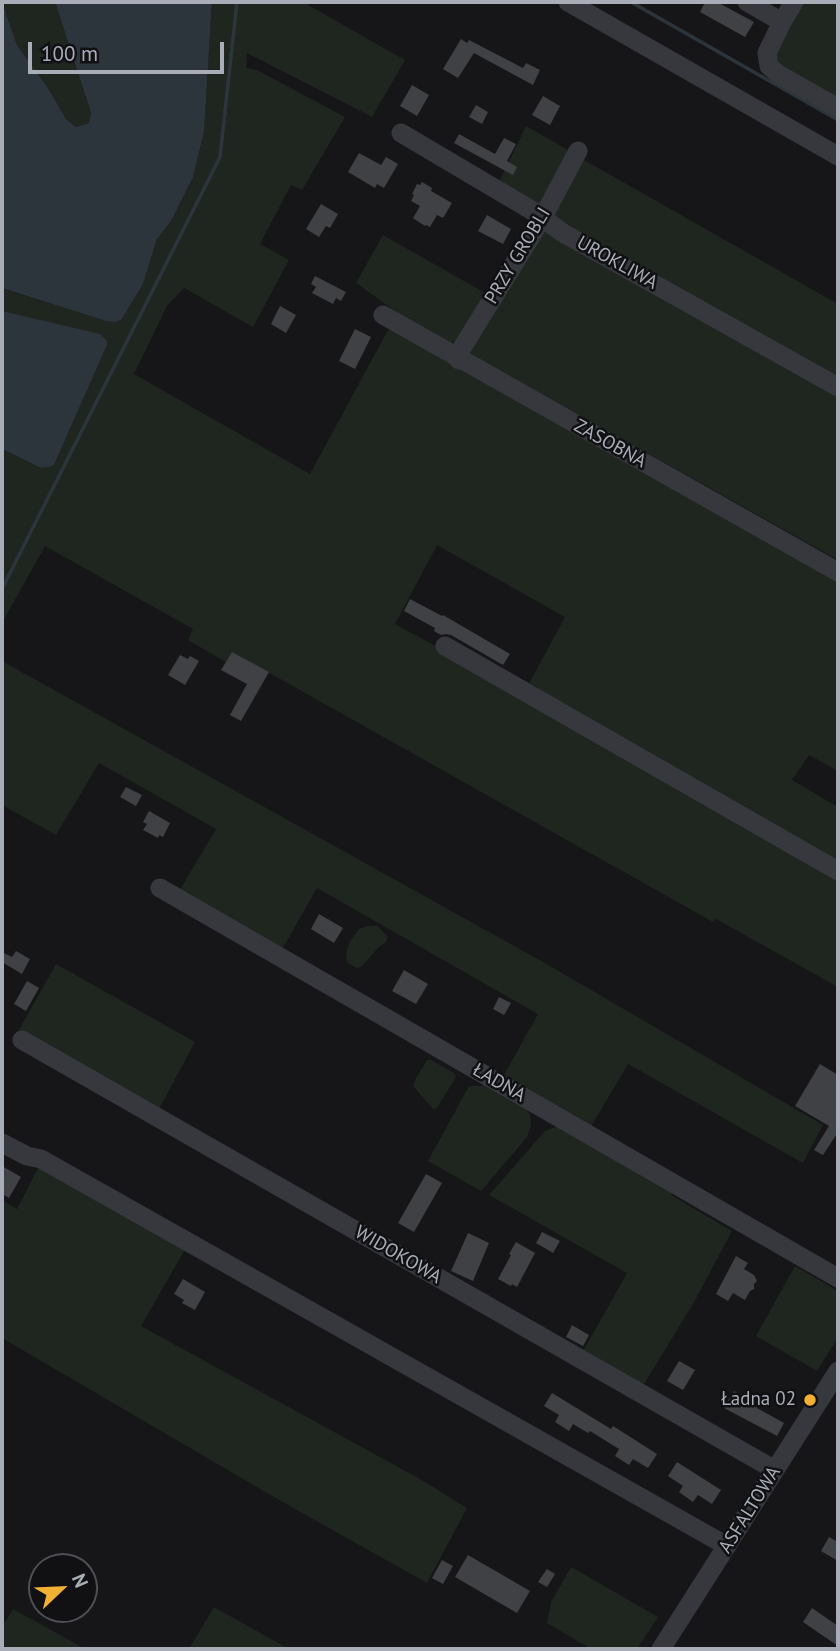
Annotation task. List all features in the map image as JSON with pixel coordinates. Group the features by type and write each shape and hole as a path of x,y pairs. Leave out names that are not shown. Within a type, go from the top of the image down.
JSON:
{"street":[{"path":"568,2 838,156"},
{"path":"747,2 782,22"},
{"path":"794,2 767,53 769,66 778,74 838,108"},
{"name":"UROKLIWA","path":"401,133 543,217 563,233 838,387"},
{"name":"PRZY GROBLI","path":"459,360 465,342 543,217 579,151"},
{"name":"ZASOBNA","path":"383,315 838,572"},
{"path":"445,646 838,871"},
{"name":"ŁADNA","path":"160,888 838,1278"},
{"name":"WIDOKOWA","path":"22,1040 775,1470"},
{"path":"2,1143 27,1156 41,1158 727,1546"},
{"name":"ASFALTOWA","path":"661,1649 838,1371"}],"shaded area":[{"path":"2,2 55,2 91,113 89,123 76,127 66,119 48,88 17,45"},
{"path":"2,2 17,45 48,88 66,119 76,127 89,123 91,113 55,2 212,2 204,132 193,177 171,221 157,239 143,284 122,319 115,322 2,288"},
{"path":"212,2 303,2 405,60 372,117 247,53 246,68 257,70 345,117 302,190 291,185 260,244 289,260 253,327 184,288 167,306 134,374 310,474 388,330 394,330 838,579 838,771 809,755 792,780 838,807 838,864 526,689 565,617 437,545 395,624 503,683 838,876 838,987 716,919 713,922 232,652 226,662 188,640 193,629 45,546 2,623 2,449 41,468 54,465 107,341 2,311 2,288 106,321 122,319 143,284 157,239 171,221 193,177 204,132"},
{"path":"800,2 838,2 838,104 775,67 771,53"},
{"path":"526,126 568,150 542,203 537,205 499,182"},
{"path":"584,160 838,304 838,382 551,220"},
{"path":"547,228 838,394 838,560 469,353"},
{"path":"383,235 487,294 456,340 449,345 356,283"},
{"path":"2,311 100,334 107,341 54,465 48,467 41,468 2,449"},
{"path":"2,661 543,962 823,1125 803,1163 628,1064 589,1130 501,1080 538,1014 317,888 281,951 178,893 216,829 99,763 56,835 2,805"},
{"path":"378,926 388,937 362,966 357,968 348,963 347,950 359,929"},
{"path":"56,964 195,1042 159,1109 19,1030"},
{"path":"427,1060 454,1073 456,1077 437,1108 433,1109 413,1086"},
{"path":"490,1082 523,1104 530,1115 531,1126 527,1137 481,1191 428,1161 469,1086 481,1086"},
{"path":"565,1127 673,1190 671,1195 732,1231 694,1302 643,1386 582,1353 627,1273 489,1195 545,1131"},
{"path":"39,1166 187,1246 141,1326 420,1479 467,1508 427,1583 2,1338 2,1200 17,1209"},
{"path":"795,1266 838,1291 838,1337 817,1371 756,1336"},
{"path":"571,1567 658,1617 637,1649 591,1649 547,1623 551,1602"},
{"path":"214,1607 289,1649 189,1649"},
{"path":"13,1609 28,1617 28,1623 38,1623 87,1649 2,1649 2,1627"}],"building":[{"path":"705,2 717,2 754,22 745,37 700,12"},
{"path":"461,39 467,43 469,40 523,68 526,63 540,70 533,85 474,53 458,78 443,69"},
{"path":"412,85 429,95 417,116 400,106"},
{"path":"543,96 560,106 550,125 532,115"},
{"path":"476,105 488,112 482,124 469,117"},
{"path":"459,134 495,154 504,138 516,144 507,161 517,167 513,175 454,143"},
{"path":"359,153 381,165 386,157 398,164 384,188 377,184 375,188 348,172"},
{"path":"422,182 432,188 431,191 452,203 443,218 437,215 430,227 413,218 420,206 411,201 414,195 412,194 417,184"},
{"path":"321,204 338,214 330,228 326,226 319,237 306,229"},
{"path":"487,215 511,229 503,244 478,231"},
{"path":"315,276 346,292 341,301 336,298 333,304 312,293 316,287 311,284"},
{"path":"280,306 296,315 286,333 271,324"},
{"path":"355,329 371,337 355,369 339,361"},
{"path":"410,599 510,654 503,665 451,635 441,635 434,631 435,628 404,611"},
{"path":"232,652 269,672 241,721 230,715 247,684 221,670"},
{"path":"180,655 199,661 185,685 168,675"},
{"path":"126,787 142,795 136,806 120,797"},
{"path":"149,811 170,823 163,837 159,835 158,838 143,830 147,824 143,822"},
{"path":"319,914 343,928 334,943 311,929"},
{"path":"16,951 30,959 22,974 2,962 2,952 12,957"},
{"path":"404,970 428,984 416,1004 392,991"},
{"path":"27,981 39,988 26,1011 14,1004"},
{"path":"499,997 511,1003 504,1015 493,1009"},
{"path":"820,1064 838,1075 838,1132 823,1155 814,1150 829,1126 795,1106"},
{"path":"2,1166 21,1177 9,1198 2,1194"},
{"path":"426,1174 442,1183 414,1232 398,1223"},
{"path":"542,1232 560,1241 553,1253 536,1243"},
{"path":"468,1233 489,1243 473,1281 451,1271"},
{"path":"516,1242 535,1253 517,1287 498,1279"},
{"path":"736,1256 748,1263 744,1269 754,1275 757,1281 745,1300 733,1293 728,1301 716,1294"},
{"path":"183,1279 205,1292 195,1310 182,1303 184,1300 174,1294"},
{"path":"572,1325 589,1335 583,1346 566,1337"},
{"path":"679,1361 695,1370 683,1390 667,1381"},
{"path":"734,1391 784,1423 777,1436 724,1408"},
{"path":"552,1393 611,1429 613,1426 657,1454 648,1468 633,1459 629,1465 615,1456 619,1449 590,1431 588,1433 573,1424 569,1431 555,1422 559,1415 544,1406"},
{"path":"677,1462 721,1490 712,1504 698,1495 693,1502 679,1492 683,1486 668,1476"},
{"path":"829,1537 838,1542 838,1561 821,1551"},
{"path":"468,1555 530,1591 517,1613 455,1577"},
{"path":"442,1560 453,1566 443,1584 432,1578"},
{"path":"547,1569 555,1574 547,1587 538,1582"},
{"path":"812,1608 838,1626 838,1646 803,1622"}],"waterway":[{"path":"2,589 220,157 237,2"},
{"path":"631,2 838,120"}],"place":[{"name":"Ładna 02","path":"810,1400"}]}
